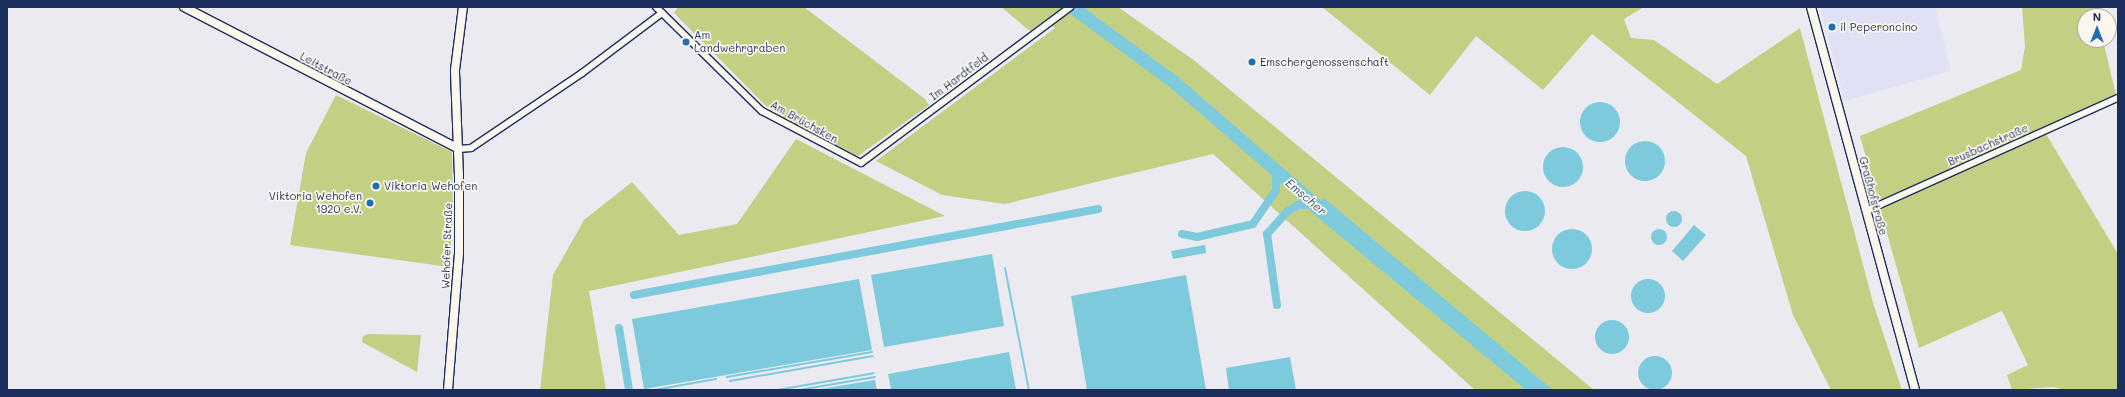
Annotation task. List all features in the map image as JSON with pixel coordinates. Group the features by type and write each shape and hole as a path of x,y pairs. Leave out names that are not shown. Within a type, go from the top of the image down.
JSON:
{"street":[{"name":"Leitstraße","path":"184,7 459,149"},
{"name":"Wehofer Straße","path":"448,390 459,252 459,149 455,70 463,7"},
{"name":"Am Brüchsken","path":"656,7 762,111 861,163"},
{"name":"Im Hardtfeld","path":"861,163 1070,7"},
{"name":"Graßhofstraße","path":"1811,7 1915,390"},
{"path":"459,149 471,148 582,73 662,13"},
{"name":"Brusbachstraße","path":"1866,211 2118,98"}],"shaded area":[{"path":"1820,7 1935,7 1951,71 1845,101"}],"green space":[{"path":"678,7 804,7 925,99 929,105 858,156 783,118 765,105 674,13"},
{"path":"1001,7 1118,7 1195,61 1594,390 1475,390 1213,154 1005,204 942,195 876,161 1055,28 1045,20 1030,31"},
{"path":"1322,7 1644,7 1624,19 1631,38 1654,40 1717,84 1800,28 1874,306 1902,390 1831,390 1793,315 1746,156 1592,34 1543,90 1476,36 1430,95"},
{"path":"2022,7 2097,7 2077,8 2077,48 2105,48 2116,95 2043,129 2118,254 2118,390 2064,390 2054,387 2012,390 2007,375 2028,365 2002,311 1919,348 1860,136 2021,70 2025,47"},
{"name":"Viktoria Wehofen","path":"336,95 452,152 453,219 449,267 290,245 306,153"},
{"path":"796,139 945,216 589,291 606,390 540,390 553,275 584,220 632,182 679,235 737,224"},
{"path":"369,334 421,335 417,372 362,342 363,336"}],"water":[{"path":"1596,102 1604,102 1611,105 1617,111 1620,122 1617,133 1611,139 1604,142 1596,142 1589,139 1583,133 1580,126 1580,118 1583,111 1589,105"},
{"path":"1641,141 1649,141 1656,144 1662,150 1665,161 1662,172 1656,178 1649,181 1641,181 1634,178 1628,172 1625,165 1625,157 1628,150 1634,144"},
{"path":"1559,147 1567,147 1574,150 1580,156 1583,167 1580,178 1574,184 1567,187 1559,187 1552,184 1546,178 1543,171 1543,163 1546,156 1552,150"},
{"path":"1521,191 1529,191 1536,194 1542,200 1545,211 1542,222 1536,228 1529,231 1521,231 1514,228 1508,222 1505,215 1505,207 1508,200 1514,194"},
{"path":"1324,198 1553,390 1526,390 1310,211"},
{"path":"1671,211 1677,211 1682,216 1680,225 1677,227 1671,227 1666,222 1666,216"},
{"path":"1694,225 1706,235 1683,261 1672,251"},
{"path":"1568,229 1576,229 1583,232 1589,238 1592,249 1589,260 1583,266 1576,269 1568,269 1561,266 1555,260 1552,253 1552,245 1555,238 1561,232"},
{"path":"1656,229 1662,229 1667,234 1665,243 1662,245 1656,245 1651,240 1651,234"},
{"path":"1205,245 1206,253 1173,259 1171,251"},
{"path":"992,254 1004,326 884,347 871,275"},
{"path":"1186,275 1206,390 1087,390 1071,296"},
{"path":"859,279 872,350 644,389 632,319"},
{"path":"1648,279 1660,284 1665,296 1660,308 1648,313 1636,308 1631,296 1636,284"},
{"path":"1612,320 1624,325 1629,337 1624,349 1612,354 1600,349 1595,337 1600,325"},
{"path":"1009,352 1016,390 891,390 888,374"},
{"path":"1655,356 1667,361 1672,373 1667,385 1655,390 1643,385 1638,373 1643,361"},
{"path":"1290,357 1296,390 1229,390 1226,368"},
{"path":"875,380 877,390 814,390"}],"waterway":[{"name":"Emscher","path":"1072,7 1174,82 1330,217"},
{"path":"1182,234 1197,237 1253,224 1276,190 1276,172"},
{"path":"1277,305 1267,234 1288,211 1298,205 1316,205"},
{"path":"634,295 1098,209"},
{"path":"1005,268 1029,390"},
{"path":"619,328 629,390"},
{"path":"727,377 872,352"},
{"path":"730,381 873,356"},
{"path":"777,390 874,373"},
{"path":"799,390 875,377"},
{"path":"654,390 716,379"}],"place":[{"name":"il Peperoncino","path":"1832,27"},
{"name":"Am Landwehrgraben","path":"686,42"},
{"name":"Emschergenossenschaft","path":"1252,62"},
{"name":"Viktoria Wehofen","path":"376,186"},
{"name":"Viktoria Wehofen 1920 e.V.","path":"370,203"}]}
